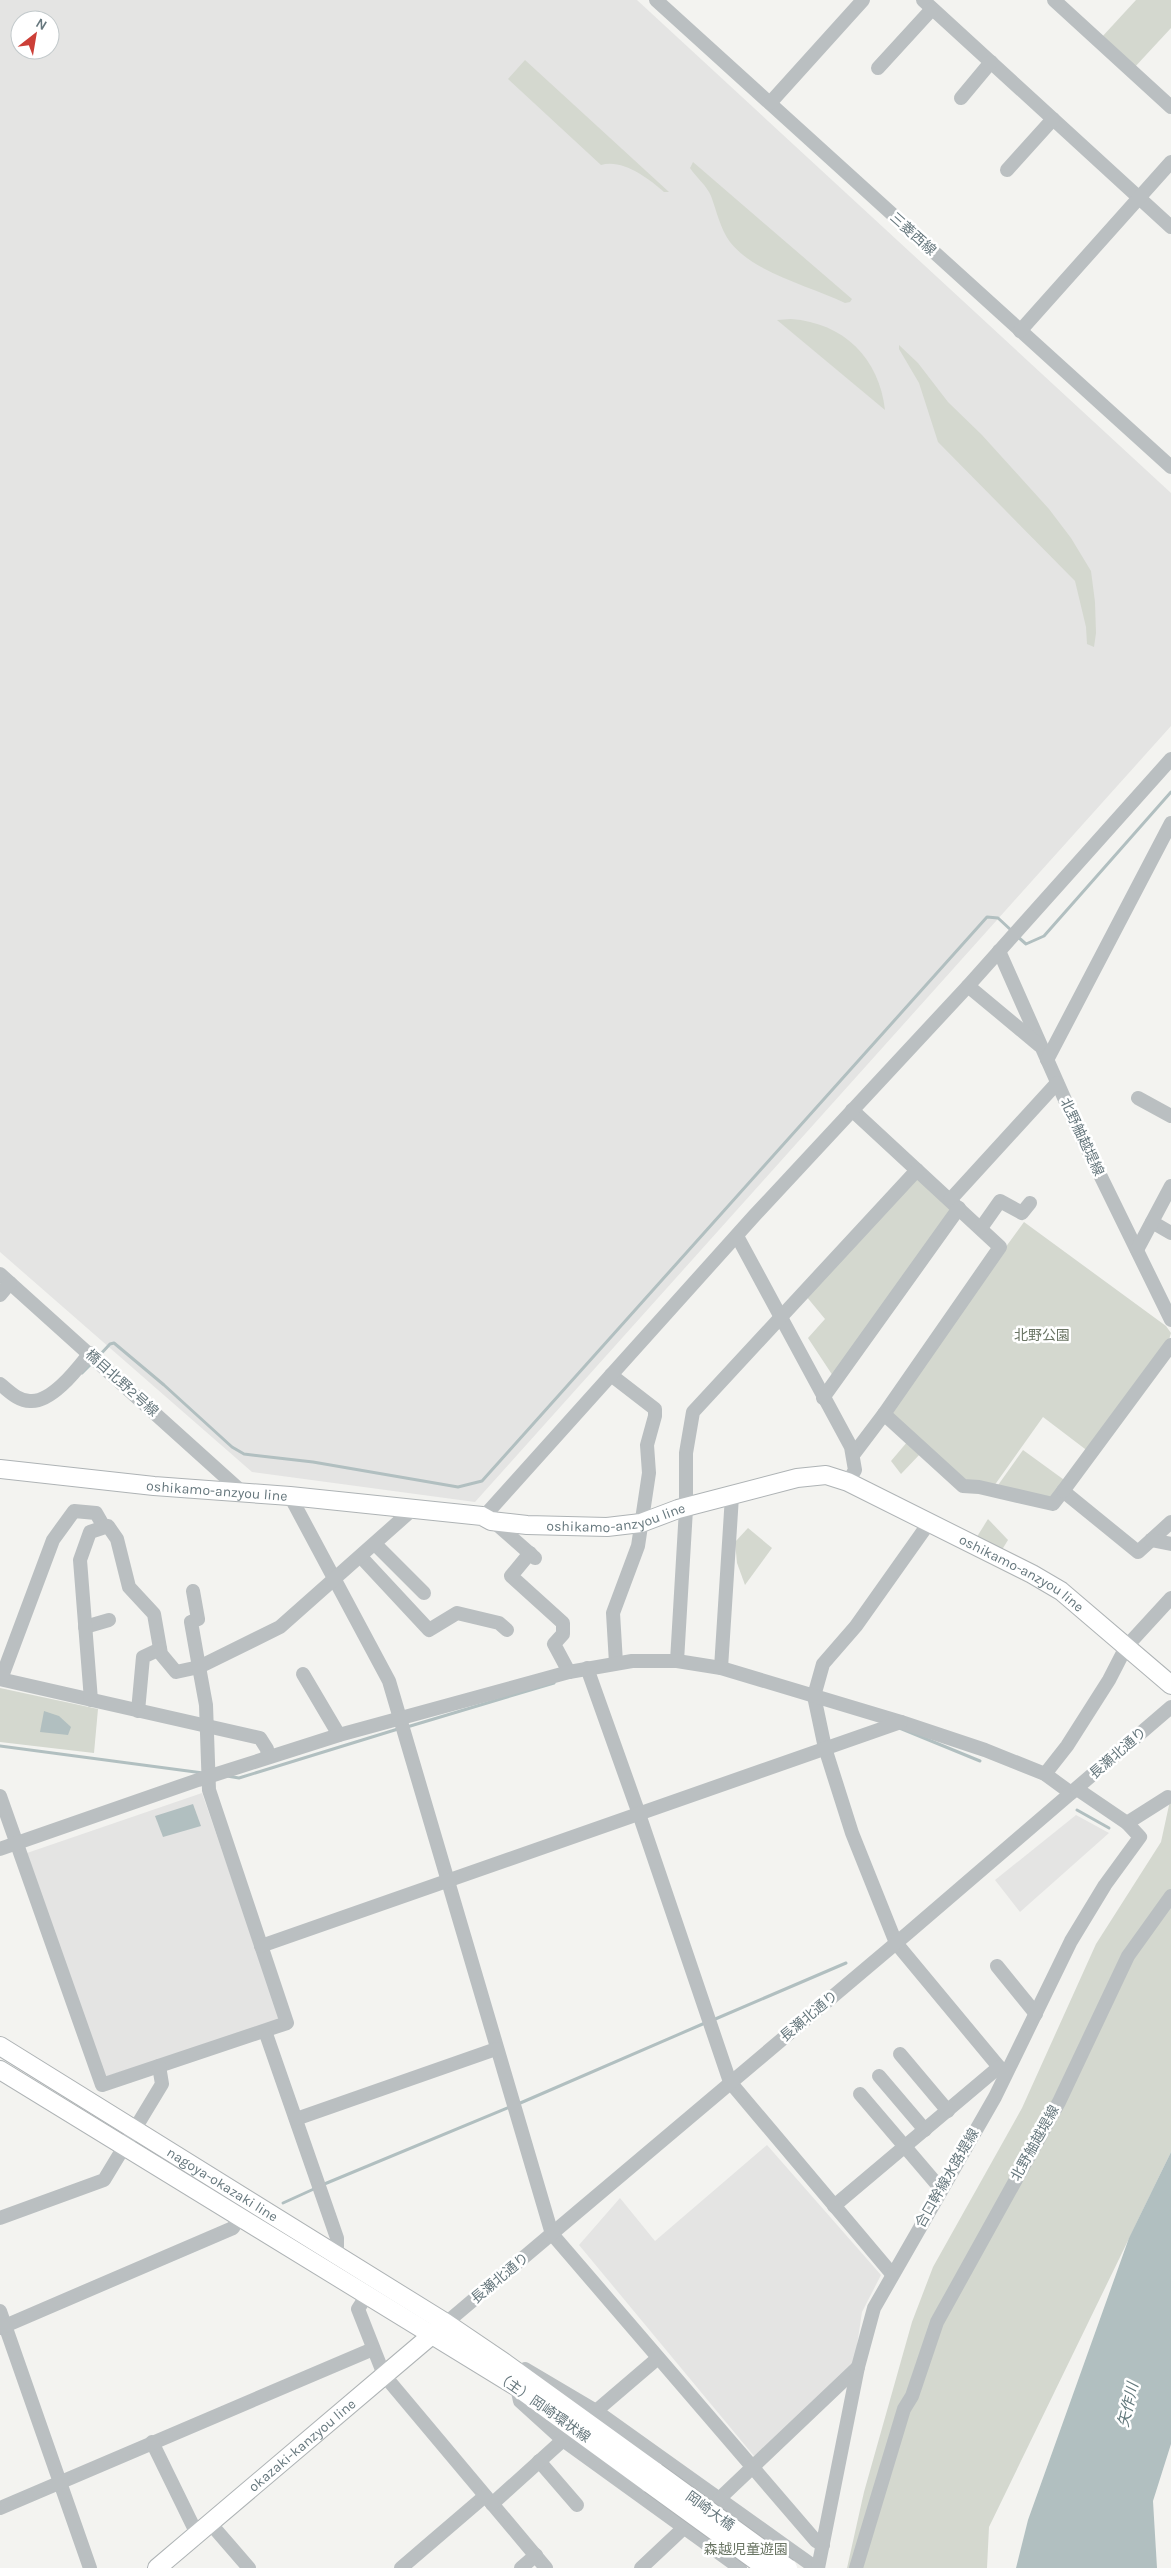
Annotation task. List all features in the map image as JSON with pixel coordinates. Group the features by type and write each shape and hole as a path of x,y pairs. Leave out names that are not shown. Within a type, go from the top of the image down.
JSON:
{"main road":[{"name":"oshikamo-anzyou line","path":"0,1469 154,1486 290,1496 487,1519 607,1528 641,1523 678,1509 686,1509 798,1478 826,1475 848,1482 1032,1574 1060,1591 1171,1685"},
{"name":"nagoya-okazaki line","path":"0,2046 446,2323"},
{"name":"nagoya-okazaki line","path":"0,2070 432,2335"},
{"name":"okazaki-kanzyou line","path":"157,2568 446,2323"},
{"name":"（主）岡崎環状線","path":"446,2323 506,2363 653,2478"},
{"name":"（主）岡崎環状線","path":"432,2335 517,2387 653,2478"},
{"name":"岡崎大橋","path":"653,2478 766,2568"},
{"name":"岡崎大橋","path":"653,2478 788,2568"}],"street":[{"name":"三菱西線","path":"656,0 1171,467"},
{"path":"770,103 863,0"},
{"path":"1054,0 1171,107"},
{"path":"878,68 928,4 1171,227"},
{"path":"961,98 991,62"},
{"path":"1007,170 1053,119"},
{"path":"1020,331 1171,162"},
{"path":"568,1672 554,1644 563,1634 563,1623 511,1576 532,1555 487,1519 488,1512 737,1236 968,986 1171,759"},
{"path":"968,986 1044,1054 1171,823"},
{"name":"北野舳越堤線","path":"998,951 1057,1083 1171,1320"},
{"path":"823,1398 954,1204 1057,1083"},
{"path":"1138,1098 1171,1116"},
{"path":"852,1110 1000,1246 884,1414 853,1455"},
{"path":"677,1661 686,1509 686,1453 693,1412 917,1170"},
{"path":"1137,1250 1171,1186"},
{"path":"981,1228 1000,1201 1022,1212 1030,1203"},
{"path":"1152,1222 1171,1234"},
{"path":"737,1236 853,1455 855,1470 848,1482"},
{"path":"0,1295 5,1279"},
{"name":"橋目北野2号線","path":"5,1279 90,1353 242,1492"},
{"path":"884,1414 963,1486 979,1487 1054,1504 1171,1345"},
{"path":"0,1384 15,1397 31,1402 40,1399 48,1396 70,1378 90,1353"},
{"path":"611,1375 655,1408 656,1416 647,1445 649,1473 638,1546 613,1613 616,1663"},
{"path":"1064,1491 1138,1552 1171,1522"},
{"path":"290,1496 333,1580 389,1681 552,2234 816,2542 823,2546"},
{"path":"721,1668 732,1496"},
{"path":"91,1700 80,1560 90,1532 108,1526 117,1539 129,1587 154,1614 161,1654 176,1672 199,1667 280,1627 376,1545 413,1509"},
{"path":"104,1527 96,1513 74,1511 53,1540 0,1679 260,1738 267,1749 268,1757"},
{"path":"834,2206 948,2111 1003,2070 896,1943 852,1834 825,1748 814,1696 823,1664 856,1626 930,1523"},
{"path":"1151,1540 1171,1544"},
{"path":"376,1545 424,1593"},
{"path":"361,1557 429,1630 457,1613 499,1623 507,1630"},
{"path":"0,1796 18,1842 102,2085 287,2023 219,1822 207,1777 206,1705 191,1622 198,1620 193,1591"},
{"path":"1045,1774 1067,1746 1109,1680 1126,1647 1171,1598"},
{"path":"85,1626 109,1620"},
{"path":"138,1711 143,1657 160,1649"},
{"path":"0,1849 207,1777 339,1735 400,1720 568,1672 616,1663 677,1661 721,1668 901,1722 985,1750 1045,1774 1127,1823 1168,1797"},
{"path":"587,1668 730,2082 892,2274"},
{"path":"303,1674 339,1735"},
{"name":"長瀬北通り","path":"446,2323 896,1943 1171,1707"},
{"path":"261,1946 901,1722"},
{"name":"合口幹線水路堤線","path":"817,2568 858,2367 874,2308 995,2097 1003,2070 1036,2014 1071,1941 1106,1884 1140,1837 1127,1823"},
{"name":"北野舳越堤線","path":"856,2568 904,2408 912,2396 937,2322 1058,2102 1128,1956 1171,1896"},
{"path":"997,1966 1036,2014"},
{"path":"265,2031 337,2238 337,2254"},
{"path":"296,2119 496,2049"},
{"path":"900,2054 948,2111"},
{"path":"0,2218 104,2180 162,2084 159,2066"},
{"path":"879,2076 925,2130"},
{"path":"860,2094 941,2189"},
{"path":"2,2326 233,2228 239,2217"},
{"path":"367,2295 358,2309 384,2375 546,2568"},
{"path":"0,2311 2,2326 90,2568"},
{"path":"0,2508 373,2349"},
{"path":"596,2411 658,2358"},
{"path":"506,2363 528,2370 596,2411 817,2568"},
{"path":"641,2568 858,2367"},
{"path":"517,2387 520,2401 563,2440 740,2568"},
{"path":"401,2568 540,2462 563,2440"},
{"path":"152,2442 203,2529 249,2568"},
{"path":"540,2462 577,2506"},
{"path":"520,2568 536,2555"}],"shaded area":[{"path":"0,0 637,0 1171,493 1171,726 475,1502 252,1472 0,1252"},
{"path":"202,1793 281,2021 104,2077 27,1853"},
{"path":"1076,1815 1109,1833 1020,1912 995,1880"},
{"path":"767,2145 881,2275 862,2312 854,2365 754,2456 579,2245 620,2198 655,2241"}],"green space":[{"path":"1136,0 1171,0 1171,28 1133,69 1101,38"},
{"path":"525,60 669,192 664,192 651,181 626,167 609,164 601,165 508,79"},
{"path":"693,162 852,299 850,302 845,303 783,278 740,253 730,242 724,231 709,192 690,168"},
{"path":"791,319 810,322 827,328 856,346 867,359 875,374 885,410 777,320"},
{"path":"899,345 918,363 948,402 982,435 1049,509 1071,538 1091,571 1095,602 1096,633 1094,647 1087,644 1086,627 1075,581 938,442 919,383 899,349"},
{"path":"917,1174 955,1207 833,1376 808,1338 825,1319 806,1296"},
{"name":"北野公園","path":"1024,1222 1166,1326 1171,1333 1168,1343 1089,1452 1043,1417 994,1486 965,1482 887,1410"},
{"path":"908,1441 921,1453 901,1474 891,1461"},
{"path":"1023,1450 1067,1482 1053,1501 996,1488"},
{"path":"988,1519 1008,1540 1000,1553 975,1540"},
{"path":"748,1528 772,1548 745,1585 737,1563 735,1542"},
{"path":"0,1688 98,1709 94,1753 0,1742"},
{"path":"1171,1796 1171,2152 989,2527 987,2568 847,2568 864,2492 912,2322 933,2267 1022,2108 1096,1944 1161,1842"}],"water":[{"path":"44,1711 59,1716 71,1727 68,1735 40,1732"},
{"path":"193,1804 201,1826 163,1837 155,1816"},
{"name":"矢作川","path":"1171,2152 1171,2444 1153,2501 1157,2568 1016,2568 1028,2520 1129,2238"}],"waterway":[{"path":"1018,937 1026,944 1044,936 1171,792"},
{"path":"98,1357 110,1344 114,1343 164,1385 232,1447 244,1454 313,1462 458,1487 482,1481 987,917 998,918 1012,931"},
{"path":"82,1373 92,1363"},
{"path":"407,1727 554,1683"},
{"path":"897,1727 980,1761"},
{"path":"227,1776 239,1778 398,1729"},
{"path":"0,1746 203,1773"},
{"path":"1077,1810 1109,1828"},
{"path":"713,2020 846,1963"},
{"path":"518,2104 705,2023"},
{"path":"322,2185 510,2107"},
{"path":"283,2203 316,2188"}],"park label":[{"name":"森越児童遊園","path":"746,2549"}]}
